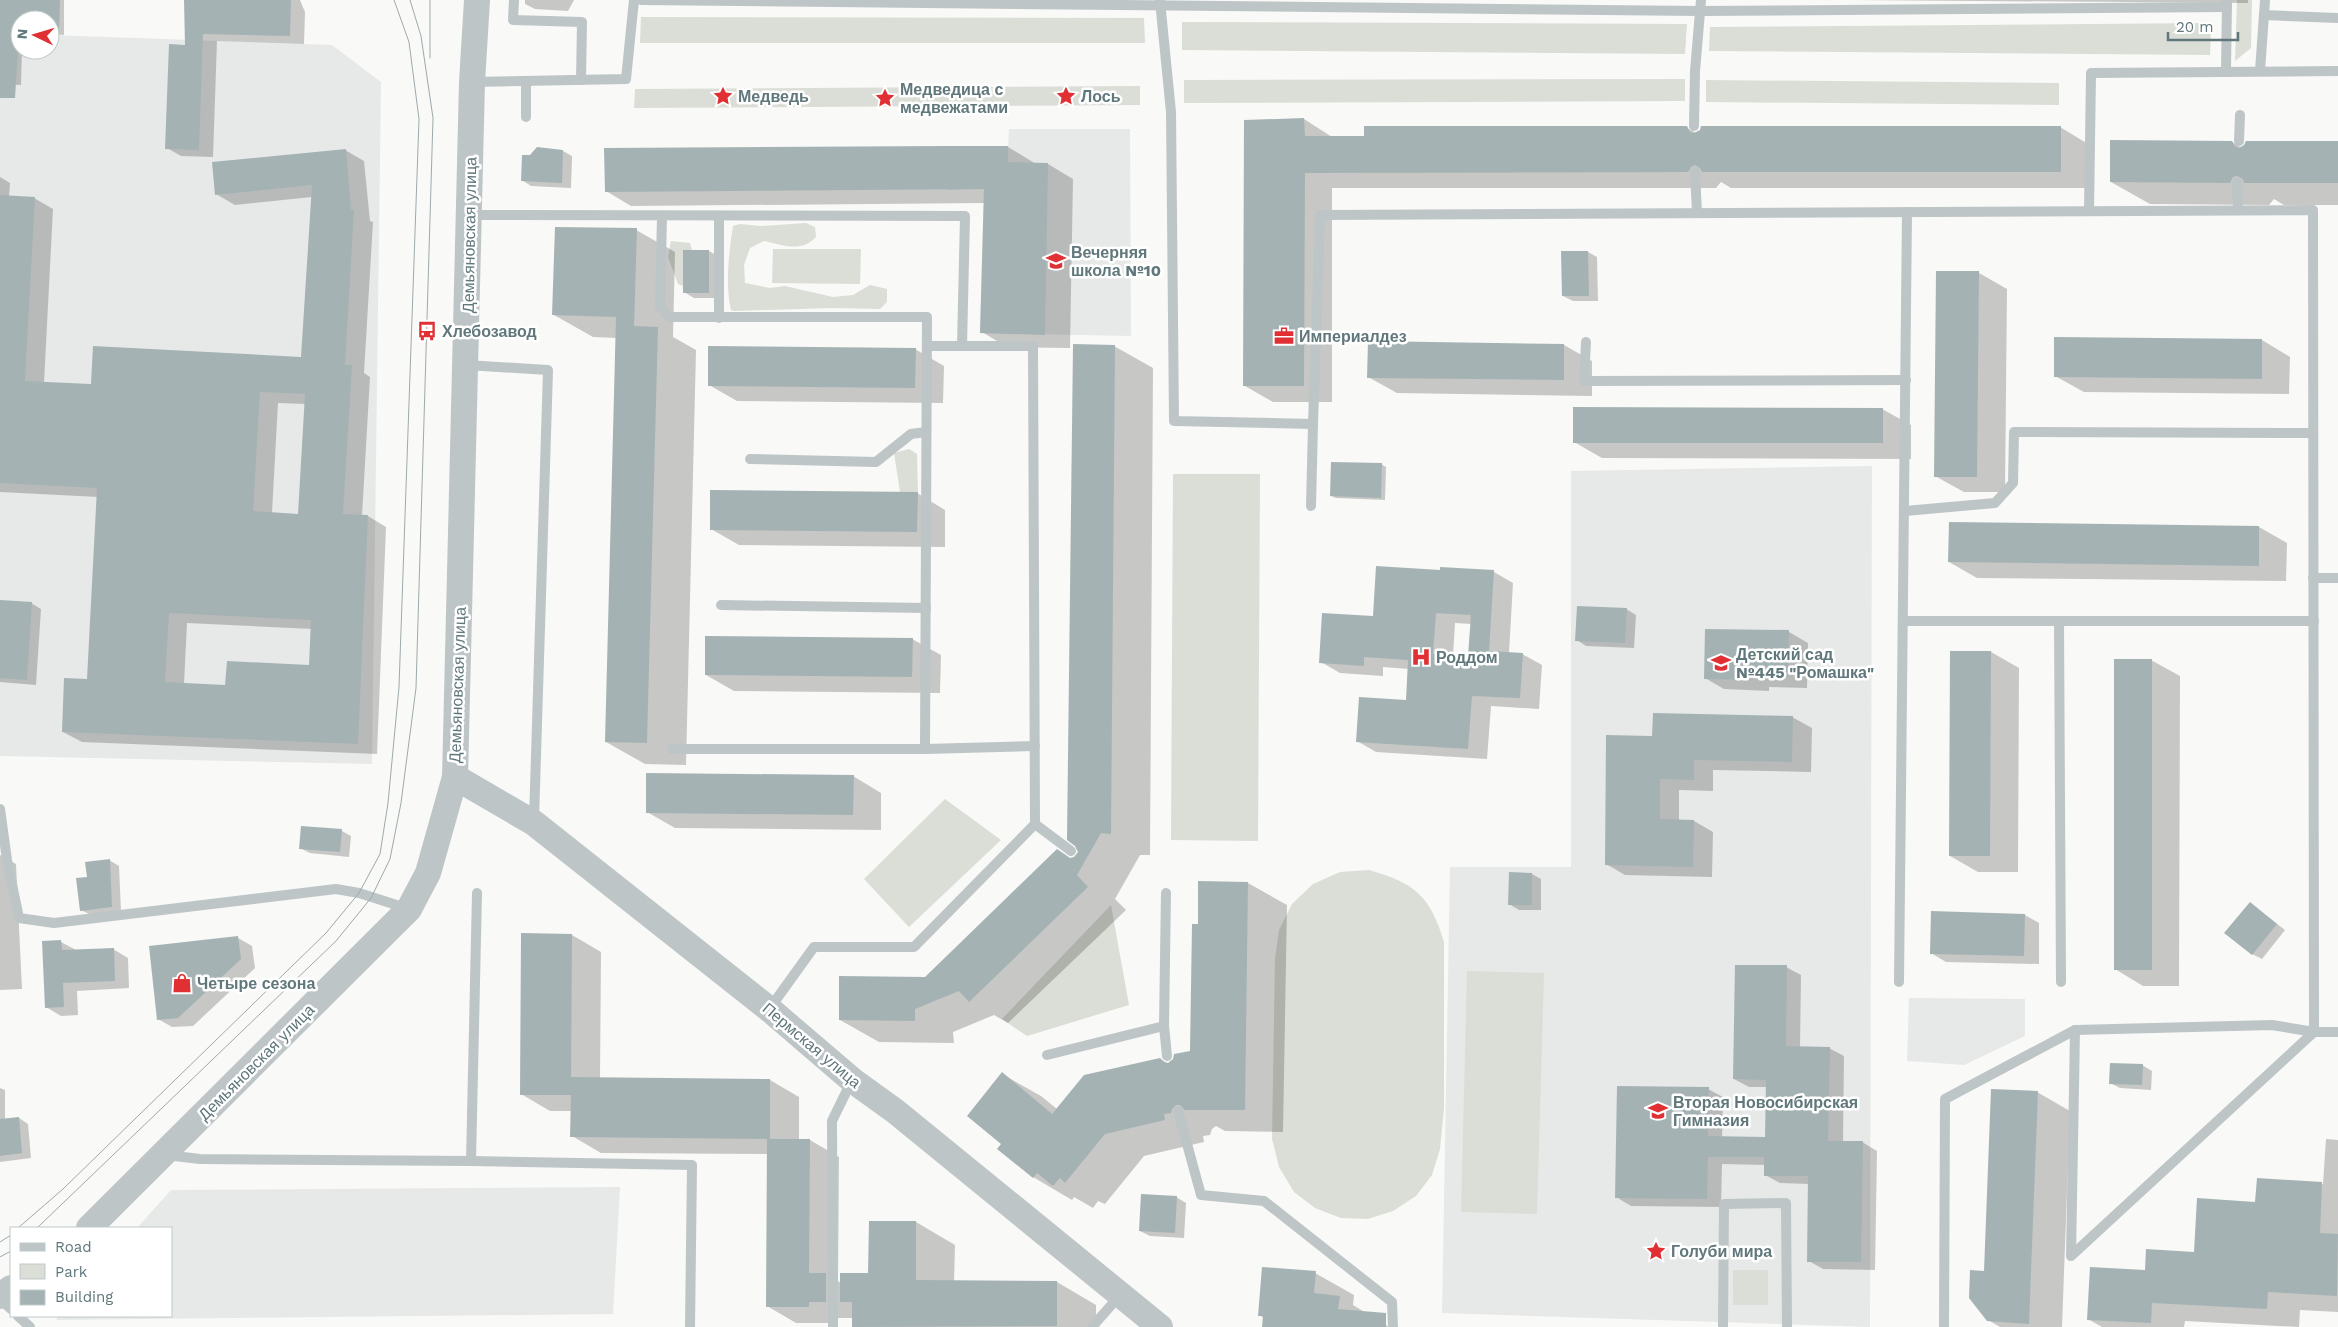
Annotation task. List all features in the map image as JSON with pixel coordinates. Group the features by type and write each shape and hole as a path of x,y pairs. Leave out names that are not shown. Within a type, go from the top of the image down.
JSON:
{"street":[{"name":"Демьяновская улица","path":"90,1227 409,909 428,873 455,777 472,82 477,0"},
{"name":"Пермская улица","path":"455,777 534,823 769,1009 852,1080 895,1111 1121,1293 1160,1327"},
{"path":"0,1298 10,1289"}],"lane":[{"path":"514,0 514,20 582,22 581,80"},
{"path":"472,82 626,79 634,0"},
{"path":"641,0 1160,3 1700,11 2227,4 2226,71"},
{"path":"1694,126 1695,71 1701,0"},
{"path":"2260,71 2265,0"},
{"path":"1160,3 1172,112 1174,421 1313,424"},
{"path":"2264,15 2338,18"},
{"path":"2089,211 2091,73 2338,71"},
{"path":"526,81 526,117"},
{"path":"2239,141 2240,115"},
{"path":"1695,172 1696,213"},
{"path":"2237,183 2238,210"},
{"path":"1311,506 1320,215 2312,210 2314,1032 2071,1256 2075,1030"},
{"path":"1899,982 1907,212"},
{"path":"469,215 965,216 962,346"},
{"path":"662,216 660,307 670,317 927,317 925,749"},
{"path":"719,216 719,318"},
{"path":"1586,342 1584,382 1906,380"},
{"path":"769,1009 814,947 914,948 1035,824 1033,346 927,346"},
{"path":"466,364 548,370 534,823"},
{"path":"750,459 876,462 911,434 926,432"},
{"path":"1905,511 1995,503 2013,483 2014,432 2313,433"},
{"path":"2313,578 2338,578"},
{"path":"721,605 926,608"},
{"path":"2060,621 2061,982"},
{"path":"1904,622 2314,621"},
{"path":"672,749 925,749 1035,746"},
{"path":"0,808 18,918 54,923 336,889 359,893 409,909"},
{"path":"1035,824 1071,851"},
{"path":"471,1160 477,893"},
{"path":"1166,893 1164,1026 1167,1056"},
{"path":"1944,1327 1944,1099 2075,1030 2272,1025 2314,1032 2338,1032"},
{"path":"1047,1055 1164,1026"},
{"path":"833,1327 832,1121 852,1080"},
{"path":"1178,1111 1201,1194 1264,1201 1392,1302 1392,1327"},
{"path":"163,1155 200,1159 471,1160 692,1166 690,1327"},
{"path":"1723,1327 1724,1204 1786,1203 1787,1327"},
{"path":"1092,1327 1121,1293"},
{"path":"0,1298 10,1309"},
{"path":"19,1317 30,1327"}],"shaded area":[{"path":"0,34 10,34 10,60 60,60 60,35 332,45 381,82 372,764 0,756"},
{"name":"Вечерняя школа №10","path":"1009,129 1130,129 1131,336 980,333 984,189 947,190 947,146 1008,146"},
{"path":"1872,466 1870,1327 1442,1313 1450,867 1571,867 1571,471"},
{"path":"1909,998 2025,999 2025,1036 1964,1065 1907,1061"},
{"path":"620,1187 613,1314 56,1320 58,1317 172,1317 172,1227 138,1227 171,1190"}],"green space":[{"path":"2237,0 2252,0 2251,48 2235,61"},
{"path":"641,17 1144,18 1145,43 640,43"},
{"path":"1182,22 1687,24 1685,54 1182,50"},
{"path":"2211,23 2210,55 1709,51 1710,27"},
{"path":"1685,79 1685,101 1184,103 1184,80"},
{"path":"1706,80 2059,83 2059,105 1706,102"},
{"path":"1140,86 1140,105 634,108 635,89"},
{"path":"806,223 815,227 816,237 804,245 791,247 764,241 750,248 744,265 745,283 770,288 785,286 833,297 853,295 870,285 887,289 887,302 880,309 731,310 728,279 733,226 740,224 761,226"},
{"path":"671,241 690,243 692,250 683,250 683,286 678,284 668,257"},
{"path":"773,249 861,249 860,284 772,283"},
{"path":"909,449 917,454 918,492 900,492 894,453"},
{"path":"1173,474 1260,474 1258,841 1171,840"},
{"path":"945,799 1001,840 909,927 864,879"},
{"path":"1369,870 1409,886 1426,902 1439,926 1444,942 1444,1108 1440,1149 1432,1175 1416,1196 1393,1211 1368,1219 1341,1218 1315,1208 1294,1192 1279,1167 1272,1139 1275,959 1279,930 1292,904 1313,884 1340,872"},
{"path":"1111,905 1129,1005 1027,1036 1002,1019"},
{"path":"1467,971 1544,973 1537,1214 1461,1212"},
{"path":"1733,1270 1768,1270 1768,1305 1733,1305"}],"building":[{"path":"0,0 60,0 60,10 10,10 10,60 17,60 15,98 0,98"},
{"path":"184,0 291,0 290,36 203,34 199,150 165,149 169,44 185,45"},
{"path":"1304,118 1305,136 1364,136 1364,126 1687,126 1690,132 1694,133 1700,130 1701,126 2061,126 2061,172 1702,172 1695,165 1688,172 1305,173 1304,386 1243,386 1244,120"},
{"path":"2110,140 2232,141 2239,148 2246,141 2338,141 2338,183 2244,183 2243,179 2237,176 2233,177 2230,183 2110,182"},
{"path":"1008,146 1008,162 1048,163 1045,335 980,333 984,189 605,192 604,148"},
{"path":"537,147 563,150 562,183 521,181 522,155 530,155"},
{"path":"346,149 351,210 354,210 345,365 352,365 343,514 368,515 358,744 62,732 64,678 87,679 97,488 0,483 0,195 35,197 25,381 91,384 93,346 301,357 312,185 215,195 212,162","holes":["260,392 305,394 298,514 253,511","169,613 311,620 309,665 227,661 225,685 165,682"]},
{"path":"555,227 637,228 634,326 658,327 647,743 605,742 616,317 552,315"},
{"path":"683,250 709,250 709,293 683,293"},
{"path":"1561,251 1588,251 1589,296 1562,296"},
{"path":"1936,271 1979,271 1977,477 1934,477"},
{"path":"2054,337 2262,339 2262,379 2054,377"},
{"path":"1368,341 1564,344 1564,380 1367,378"},
{"path":"1073,344 1115,345 1111,834 1101,833 1077,875 1088,887 969,1002 959,991 915,1009 915,1021 839,1020 839,976 925,977 1057,849 1070,858 1074,857 1078,852 1075,846 1067,840"},
{"path":"708,346 916,348 915,388 708,386"},
{"path":"1573,407 1883,408 1883,443 1573,443"},
{"path":"1331,462 1382,463 1381,498 1330,496"},
{"path":"710,490 918,492 917,532 710,530"},
{"path":"1949,522 2259,526 2259,566 1948,562"},
{"name":"Роддом","path":"1376,566 1440,570 1440,567 1494,570 1489,651 1523,653 1520,698 1472,696 1468,749 1356,742 1359,697 1406,700 1408,660 1364,657 1364,666 1319,663 1322,613 1373,616","holes":["1436,613 1471,615 1468,656 1433,654"]},
{"path":"0,600 32,602 27,680 0,678"},
{"path":"1577,606 1627,608 1625,643 1575,641"},
{"path":"1705,629 1789,630 1788,677 1750,677 1750,680 1704,679"},
{"path":"705,636 913,638 912,677 705,675"},
{"path":"1950,651 1991,651 1990,856 1949,856"},
{"path":"2114,659 2152,659 2152,970 2114,970"},
{"path":"1653,713 1793,716 1792,762 1694,760 1694,780 1660,779 1660,819 1694,820 1693,867 1605,865 1606,735 1652,736"},
{"path":"646,773 854,775 853,815 646,813"},
{"path":"301,826 342,829 340,852 299,849"},
{"path":"110,859 112,907 80,911 76,878 87,877 85,862"},
{"path":"1509,872 1532,873 1532,905 1508,905"},
{"path":"1198,881 1248,882 1245,1110 1185,1110 1180,1105 1176,1105 1171,1113 1164,1114 1165,1120 1105,1134 1065,1183 1060,1178 1053,1186 1037,1173 1033,1178 997,1149 1001,1144 967,1116 1002,1072 1052,1114 1084,1075 1160,1058 1168,1063 1173,1059 1174,1054 1190,1051 1192,924 1198,924"},
{"path":"2250,902 2277,924 2252,955 2224,933"},
{"path":"1931,911 2025,914 2024,956 1930,954"},
{"path":"521,933 572,934 571,1077 770,1079 770,1139 810,1139 809,1273 826,1273 826,1302 809,1302 809,1307 766,1307 767,1139 570,1137 571,1095 520,1095"},
{"path":"238,936 241,959 178,1018 157,1020 149,946"},
{"path":"61,940 62,950 114,948 115,981 63,983 64,1007 45,1008 42,941"},
{"path":"1735,965 1787,965 1786,1046 1830,1047 1828,1141 1863,1141 1861,1262 1807,1262 1808,1176 1764,1176 1764,1157 1708,1157 1707,1199 1615,1198 1617,1086 1709,1087 1708,1136 1765,1137 1766,1080 1733,1079"},
{"path":"2110,1063 2143,1064 2142,1085 2109,1084"},
{"path":"1991,1089 2038,1091 2029,1324 1987,1321 1969,1298 1970,1270 1984,1271"},
{"path":"19,1117 22,1153 0,1156 0,1119"},
{"path":"2257,1178 2322,1182 2320,1233 2338,1234 2337,1296 2268,1292 2267,1309 2152,1303 2151,1323 2087,1320 2090,1267 2145,1270 2146,1249 2194,1252 2197,1198 2255,1202"},
{"path":"1141,1194 1177,1196 1175,1233 1139,1231"},
{"path":"869,1221 916,1221 916,1280 1057,1281 1057,1326 852,1327 852,1302 840,1302 840,1273 868,1273"},
{"path":"1262,1267 1316,1271 1314,1293 1340,1296 1338,1309 1386,1313 1386,1327 1262,1327 1263,1316 1258,1316"}],"tram line":[{"path":"19,1227 63,1189 326,933 359,893 380,854 388,803 399,687 419,119 409,42 394,0"},
{"path":"38,1227 336,941 371,898 390,859 401,803 416,688 433,118 421,36 410,0"},
{"path":"430,0 430,58"},
{"path":"0,1242 10,1236"},
{"path":"0,1257 10,1252"}],"place":[{"name":"Медведь","path":"723,96"},
{"name":"Лось","path":"1066,96"},
{"name":"Медведица с медвежатами","path":"885,98"},
{"name":"Вечерняя школа №10","path":"1056,261"},
{"name":"Хлебозавод","path":"427,331"},
{"name":"Империалдез","path":"1284,336"},
{"name":"Роддом","path":"1421,657"},
{"name":"Детский сад №445 \"Ромашка\"","path":"1721,663"},
{"name":"Четыре сезона","path":"182,983"},
{"name":"Вторая Новосибирская Гимназия","path":"1658,1111"},
{"name":"Голуби мира","path":"1656,1251"}]}
